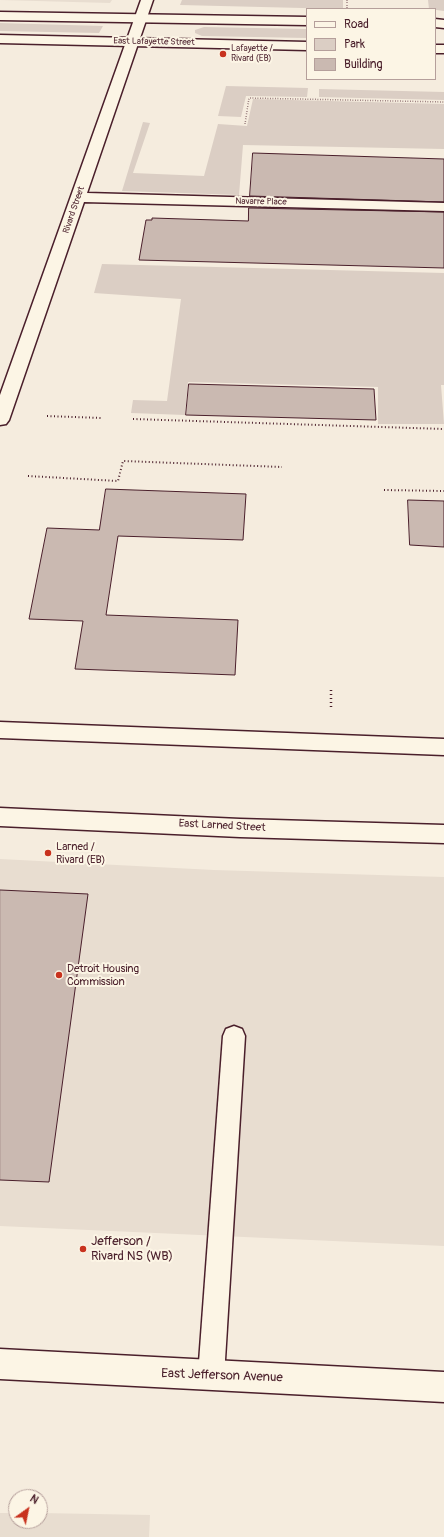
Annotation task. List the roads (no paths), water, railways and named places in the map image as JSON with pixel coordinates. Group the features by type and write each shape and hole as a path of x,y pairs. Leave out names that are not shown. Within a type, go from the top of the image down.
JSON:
{"street":[{"name":"Rivard Street","path":"1,417 147,0"},
{"path":"0,16 141,17 306,21"},
{"path":"191,43 185,36 184,30 189,24 201,18"},
{"name":"East Lafayette Street","path":"0,39 306,46"},
{"name":"Navarre Place","path":"78,197 444,207"},
{"path":"1,731 444,747"},
{"name":"East Larned Street","path":"0,817 240,828 444,834"},
{"name":"East Jefferson Avenue","path":"0,1364 444,1387"}],"lane":[{"path":"211,1376 234,1036"}],"place":[{"name":"Lafayette / Rivard (EB)","path":"223,54"},
{"name":"Larned / Rivard (EB)","path":"48,853"},
{"name":"Detroit Housing Commission","path":"59,975"},
{"name":"Jefferson / Rivard NS (WB)","path":"83,1249"}]}
